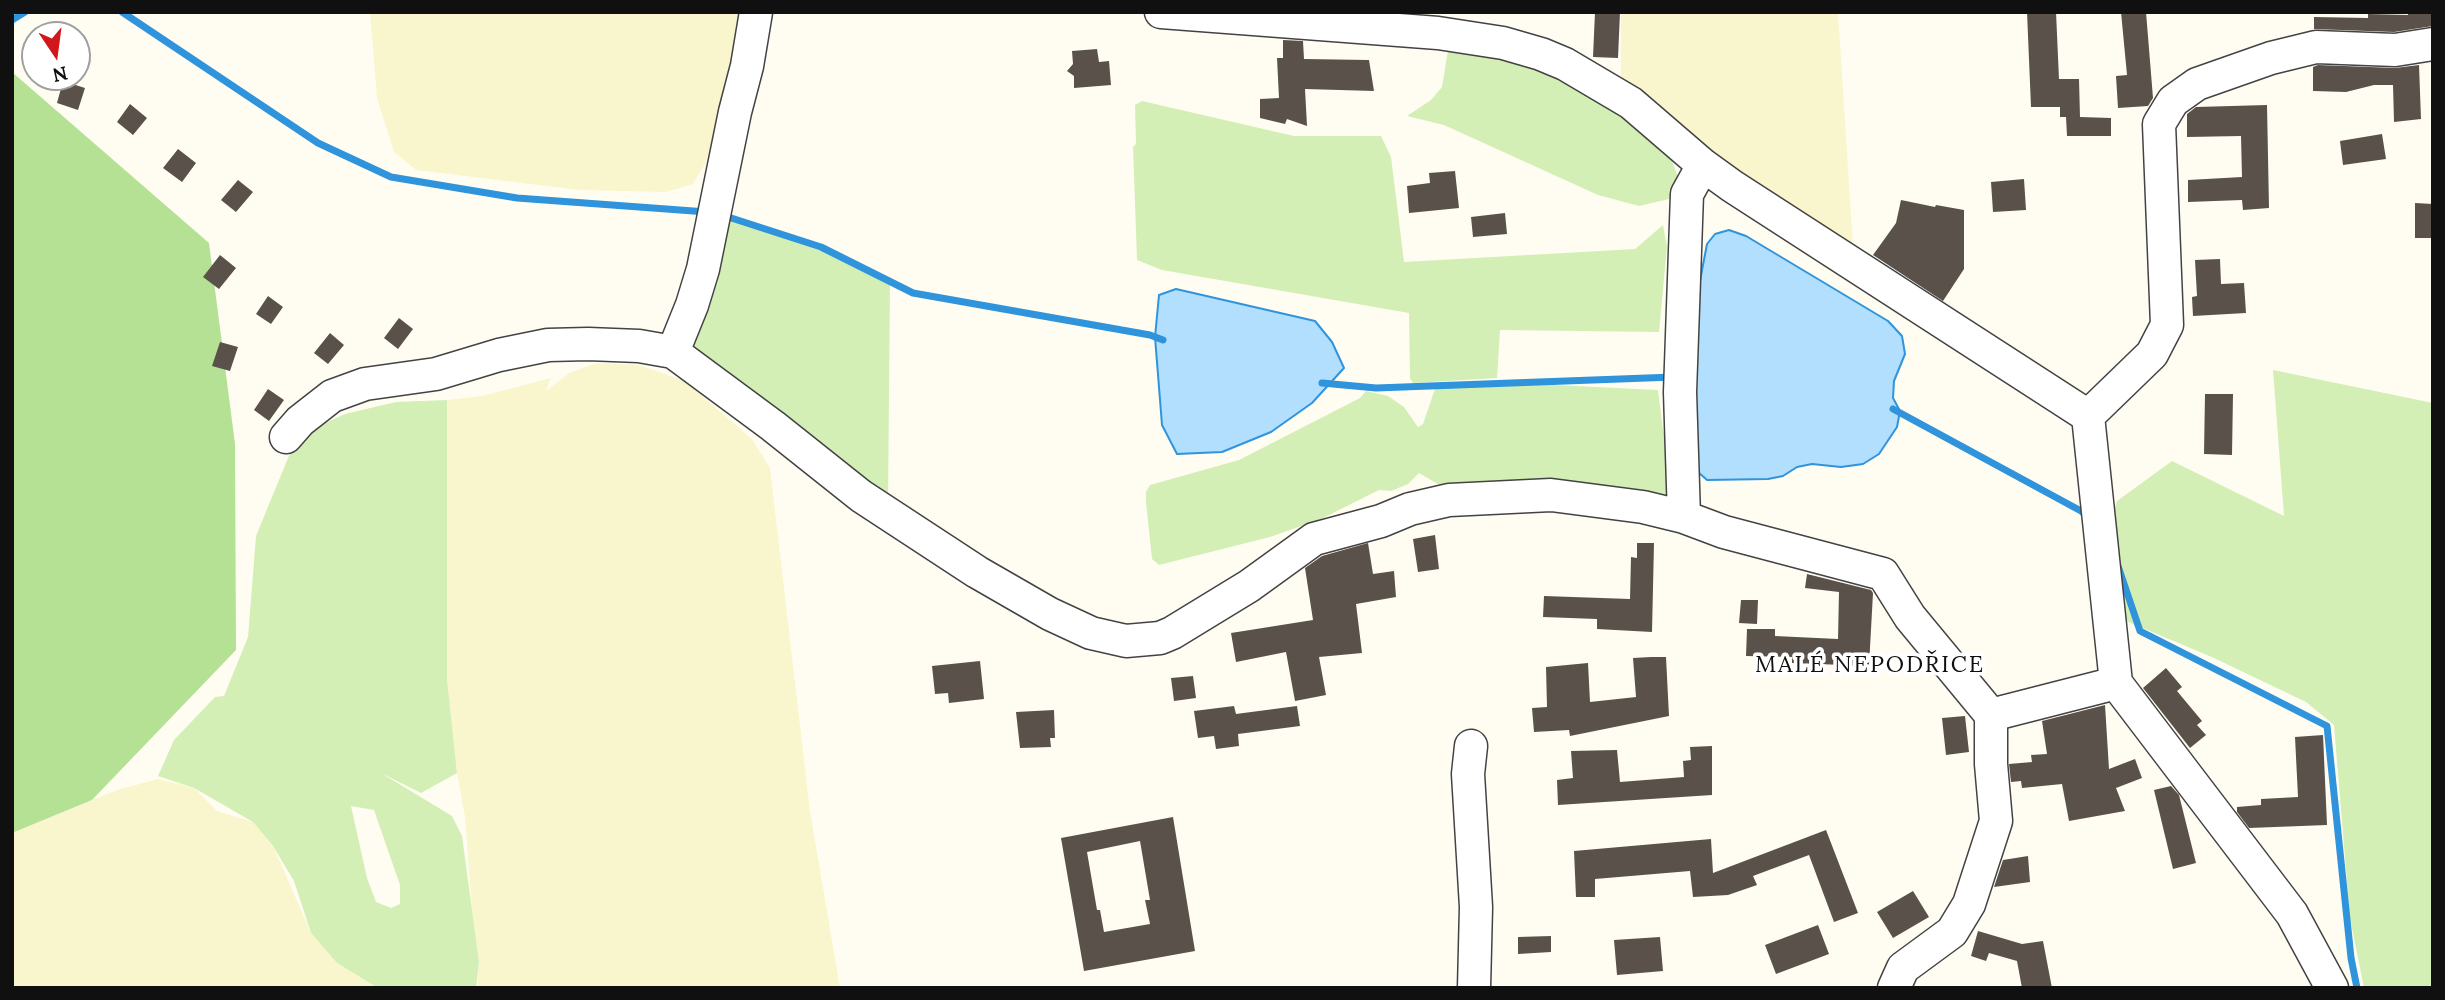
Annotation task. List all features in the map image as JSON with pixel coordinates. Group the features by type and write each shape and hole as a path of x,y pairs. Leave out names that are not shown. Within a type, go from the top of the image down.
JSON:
{"street":[{"path":"673,352 703,270 756,12"},
{"path":"1161,12 1438,33 1503,43 1541,54 1631,103 1703,165 1732,186 2088,416"},
{"path":"2088,416 2152,354 2167,325 2159,124 2173,102 2197,84 2270,58 2316,47 2395,50 2433,44"},
{"path":"1684,517 1680,392 1687,194 1703,165"},
{"path":"286,437 300,421 332,396 365,384 436,374 499,355 548,345 639,346 673,352 892,517 977,572 1050,614 1109,639 1160,638 1249,586 1314,539 1381,521 1410,509 1449,500 1551,495 1643,507 1684,517 1724,532 1883,574 1910,617 1992,715 1990,764 1996,821 1969,904 1952,932 1903,968 1894,988"},
{"path":"2088,416 2116,683 2292,914 2332,988"},
{"path":"1992,715 2116,683"},
{"path":"1471,746 1468,774 1476,907 1474,988"}],"shaded area":[{"path":"370,12 739,12 720,118 705,164 693,184 666,192 579,190 416,170 394,152 377,98"},
{"path":"1621,12 1838,12 1854,261 1621,78"},
{"path":"597,363 639,365 685,381 752,439 770,468 810,811 840,988 477,988 479,962 465,817 457,773 447,679 447,400 482,396 551,378 546,391 569,373"},
{"path":"158,779 194,788 217,811 253,822 274,848 311,933 337,963 378,988 12,988 12,833 117,790"}],"green space":[{"path":"1449,44 1520,56 1594,92 1670,156 1680,182 1679,193 1669,199 1639,206 1598,195 1444,125 1407,116 1431,100 1442,87"},
{"path":"12,72 21,80 21,91 34,91 209,243 235,444 236,650 92,800 12,833"},
{"path":"1142,101 1294,136 1381,136 1391,157 1404,262 1635,249 1663,225 1667,247 1659,332 1500,330 1497,378 1413,383 1410,378 1409,313 1162,270 1137,260 1133,147 1136,144 1135,105"},
{"path":"721,212 765,232 825,250 890,280 888,507 687,359"},
{"path":"2273,370 2433,403 2433,988 2364,988 2350,918 2334,725 2306,702 2214,658 2126,621 2108,528 2117,501 2172,461 2284,516"},
{"path":"1555,385 1658,390 1663,430 1676,483 1671,499 1453,493 1419,473 1408,484 1391,491 1379,490 1321,519 1270,537 1159,565 1152,559 1146,502 1146,492 1150,485 1239,460 1360,398 1366,391 1388,396 1404,407 1418,427 1423,424 1436,386"},
{"path":"447,400 447,679 457,773 421,793 381,773 452,816 462,836 479,962 476,988 378,988 337,963 311,933 294,881 273,846 253,822 194,788 158,776 174,740 215,697 224,696 248,637 256,536 295,441 314,428 345,414 396,402","holes":["351,806 374,810 400,885 400,904 391,908 376,902 367,878"]}],"water":[{"path":"1729,230 1746,236 1888,321 1902,336 1905,354 1894,381 1893,398 1900,411 1897,427 1879,454 1863,464 1841,467 1812,464 1768,479 1707,480 1698,472 1692,459 1699,286 1707,244 1715,234"},
{"path":"1176,289 1315,321 1332,342 1344,368 1312,403 1271,432 1222,452 1177,454 1162,425 1155,337 1159,295"}],"building":[{"path":"1595,12 1620,12 1618,58 1593,57"},
{"path":"2027,12 2056,12 2059,79 2079,79 2080,117 2111,118 2111,136 2067,136 2066,117 2060,117 2060,107 2031,107"},
{"path":"2121,12 2146,12 2153,98 2148,106 2118,108 2116,76 2127,75"},
{"path":"2408,12 2433,12 2433,26 2394,32 2314,29 2314,17 2368,18 2368,14 2408,15"},
{"path":"1283,40 1303,41 1304,59 1369,60 1374,91 1305,89 1307,126 1287,119 1285,124 1260,118 1260,99 1279,98 1277,58 1283,58"},
{"path":"1097,49 1099,62 1109,61 1111,85 1074,88 1074,76 1067,71 1073,64 1072,51"},
{"path":"2419,65 2421,119 2394,122 2393,85 2374,85 2346,92 2313,91 2313,67 2395,68"},
{"path":"60,91 84,91 78,110 57,103"},
{"path":"130,104 147,118 133,135 117,122"},
{"path":"2267,105 2269,208 2243,210 2242,200 2188,202 2188,180 2242,177 2241,136 2187,137 2187,114 2196,107"},
{"path":"2382,134 2386,159 2343,165 2340,141"},
{"path":"178,149 196,163 182,182 163,168"},
{"path":"1455,171 1459,208 1409,213 1407,186 1430,183 1429,173"},
{"path":"2024,179 2026,210 1993,212 1991,182"},
{"path":"238,180 253,192 236,212 221,200"},
{"path":"1901,200 1964,210 1964,269 1943,301 1873,255 1896,223"},
{"path":"2415,203 2433,204 2433,238 2415,238"},
{"path":"1505,213 1507,234 1473,237 1471,217"},
{"path":"220,255 236,268 219,289 203,277"},
{"path":"2220,259 2221,284 2244,283 2246,313 2193,316 2192,297 2197,296 2195,260"},
{"path":"268,296 283,307 271,324 256,314"},
{"path":"399,318 413,329 398,349 384,338"},
{"path":"330,333 344,345 328,364 314,353"},
{"path":"220,342 238,347 230,371 212,366"},
{"path":"268,389 284,400 269,421 254,410"},
{"path":"2205,394 2233,394 2232,455 2204,454"},
{"path":"1435,535 1439,569 1418,572 1413,539"},
{"path":"1368,543 1373,574 1394,571 1396,597 1356,604 1362,653 1319,657 1326,695 1295,701 1286,652 1236,662 1231,633 1313,620 1305,568 1322,556"},
{"path":"1637,543 1654,543 1652,632 1597,629 1597,619 1543,617 1544,596 1630,599 1631,557 1637,558"},
{"path":"1807,574 1871,590 1869,666 1792,663 1792,657 1746,656 1747,629 1775,629 1775,636 1838,639 1839,592 1805,588"},
{"path":"1741,600 1758,600 1757,624 1739,623"},
{"path":"1666,657 1669,716 1570,736 1569,730 1534,732 1532,708 1547,707 1546,667 1588,663 1590,702 1636,697 1633,658"},
{"path":"980,661 984,699 949,703 948,693 935,694 932,666"},
{"path":"2166,668 2182,687 2177,691 2202,721 2197,725 2206,735 2190,748 2143,688"},
{"path":"1193,676 1196,698 1174,701 1171,678"},
{"path":"2105,705 2109,769 2135,759 2142,778 2116,788 2125,811 2069,821 2062,784 2022,788 2021,781 2011,782 2009,764 2032,762 2031,755 2047,754 2042,721"},
{"path":"1234,706 1236,714 1297,706 1300,726 1238,734 1239,746 1216,749 1214,736 1198,738 1194,711"},
{"path":"1054,710 1055,738 1050,738 1051,747 1020,748 1016,712"},
{"path":"1965,716 1969,752 1946,755 1942,718"},
{"path":"2323,735 2327,825 2249,828 2237,812 2237,807 2261,805 2261,799 2298,797 2295,737"},
{"path":"1712,746 1712,795 1558,805 1557,780 1573,778 1571,751 1617,750 1620,782 1684,777 1683,761 1691,760 1690,747"},
{"path":"2171,786 2179,795 2196,863 2173,869 2154,790"},
{"path":"1173,817 1195,951 1084,971 1061,838","holes":["1140,841 1150,900 1145,900 1150,924 1104,932 1100,910 1097,910 1087,852"]},
{"path":"1826,830 1858,913 1834,922 1809,855 1753,876 1757,885 1728,895 1693,897 1690,871 1595,879 1595,897 1576,897 1574,851 1711,839 1713,873"},
{"path":"2028,856 2030,882 1994,887 2003,860"},
{"path":"1913,891 1929,917 1893,938 1877,912"},
{"path":"1818,925 1829,954 1776,974 1765,945"},
{"path":"1978,931 2022,944 2043,941 2052,988 2022,988 2017,961 1989,953 1986,961 1971,956"},
{"path":"1551,936 1551,952 1518,954 1518,937"},
{"path":"1660,937 1663,971 1617,975 1614,940"}],"waterway":[{"path":"12,20 25,12"},
{"path":"122,12 318,143 391,177 517,198 707,212"},
{"path":"722,215 821,247 913,293 1150,335 1163,340"},
{"path":"1322,383 1376,388 1674,377"},
{"path":"1893,409 2081,511 2090,519"},
{"path":"2118,566 2140,631 2327,726 2351,958 2357,988"}],"district":[{"name":"MALÉ NEPODŘICE","path":"1870,665"}]}
